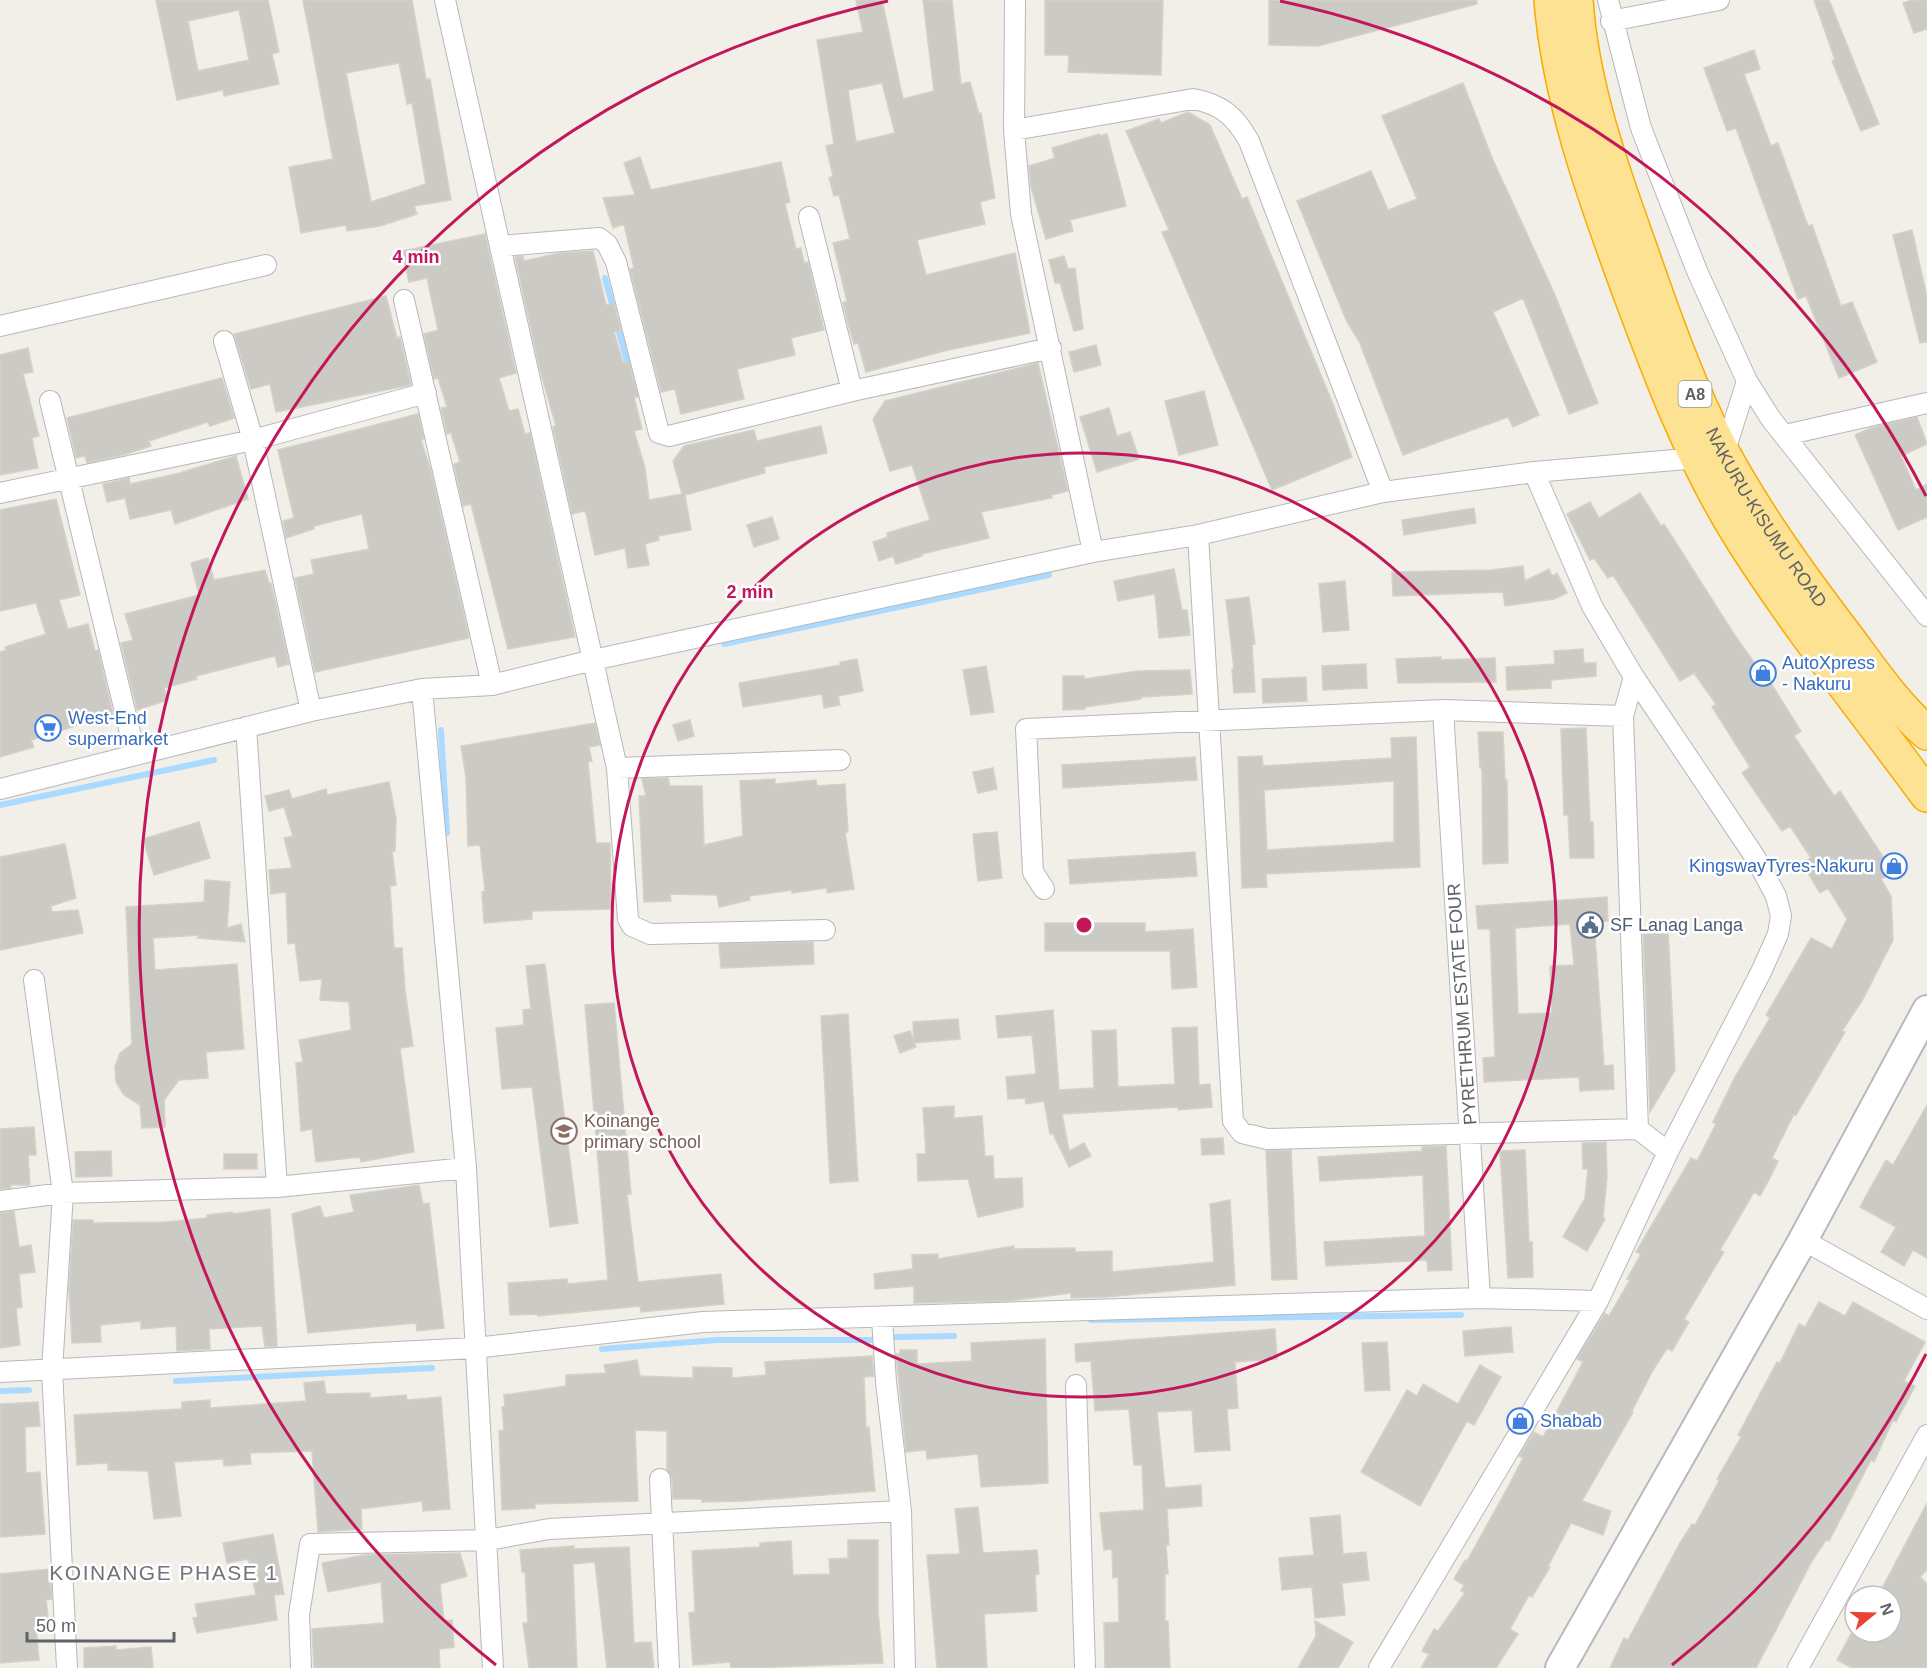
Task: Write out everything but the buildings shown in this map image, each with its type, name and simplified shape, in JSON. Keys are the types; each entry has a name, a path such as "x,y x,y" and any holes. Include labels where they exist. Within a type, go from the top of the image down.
{"highway":[{"name":"NAKURU-KISUMU ROAD","path":"1551,0 1563,79 1578,141 1598,206 1651,351 1711,456 1755,508 1793,565 1894,700 1927,733"},
{"name":"NAKURU-KISUMU ROAD","path":"1576,0 1595,109 1624,202 1742,540 1787,607 1927,795"}],"street":[{"path":"445,0 617,768 628,919 632,926 650,934 825,930"},
{"path":"1015,0 1014,130 1021,214 1093,552"},
{"path":"1608,0 1611,21 1641,128 1697,271 1747,381 1771,419 1927,616"},
{"path":"1611,21 1719,0"},
{"path":"1014,130 1193,99 1208,102 1227,111 1239,123 1249,141 1383,492"},
{"path":"809,217 852,391"},
{"path":"500,246 598,238 607,244 616,262 659,433 669,436 852,391 1051,348"},
{"path":"0,326 266,265"},
{"path":"404,300 492,685"},
{"path":"224,341 253,440 311,711"},
{"path":"0,789 135,753 311,711 422,688 492,685 593,660 1093,552 1198,535 1383,492 1534,472 1711,456 1747,381"},
{"path":"0,493 253,440 426,393"},
{"path":"50,401 135,753"},
{"path":"1785,435 1927,403"},
{"path":"1379,1668 1598,1301 1668,1152 1761,972 1778,934 1781,916 1776,896 1755,857 1634,677 1592,606 1534,472"},
{"path":"1198,535 1233,1121 1242,1133 1267,1139 1638,1129 1668,1152"},
{"path":"1634,677 1623,716 1638,1129"},
{"path":"422,688 466,1168 474,1348 488,1540 493,1668"},
{"path":"1044,889 1033,872 1026,729 1443,710 1623,716"},
{"name":"PYRETHRUM ESTATE FOUR","path":"1443,710 1480,1298"},
{"path":"246,727 277,1187"},
{"path":"617,768 840,760"},
{"path":"34,980 63,1192 52,1370 68,1668"},
{"path":"1560,1668 1803,1240 1925,1017"},
{"path":"0,1201 63,1192 277,1187 466,1168"},
{"path":"1803,1240 1927,1309"},
{"path":"0,1372 474,1348 703,1322 1480,1298 1598,1301"},
{"path":"882,1318 900,1511 905,1668"},
{"path":"1076,1385 1085,1668"},
{"path":"1798,1668 1927,1435"},
{"path":"660,1479 669,1668"},
{"path":"301,1668 298,1615 310,1544 488,1540 549,1529 900,1511"}],"waterway":[{"path":"605,278 614,311"},
{"path":"617,324 629,369"},
{"path":"724,644 1049,575"},
{"path":"441,730 447,833"},
{"path":"0,805 214,760"},
{"path":"1091,1320 1461,1315"},
{"path":"896,1337 954,1336"},
{"path":"602,1349 717,1340 873,1340"},
{"path":"176,1381 432,1368"},
{"path":"0,1391 29,1390"}],"place":[{"name":"AutoXpress - Nakuru","path":"1763,673"},
{"name":"West-End supermarket","path":"48,728"},
{"name":"KingswayTyres-Nakuru","path":"1894,866"},
{"name":"SF Lanag Langa","path":"1590,925"},
{"name":"Koinange primary school","path":"564,1131"},
{"name":"Shabab","path":"1520,1421"}],"district":[{"name":"KOINANGE PHASE 1","path":"164,1572"}]}
